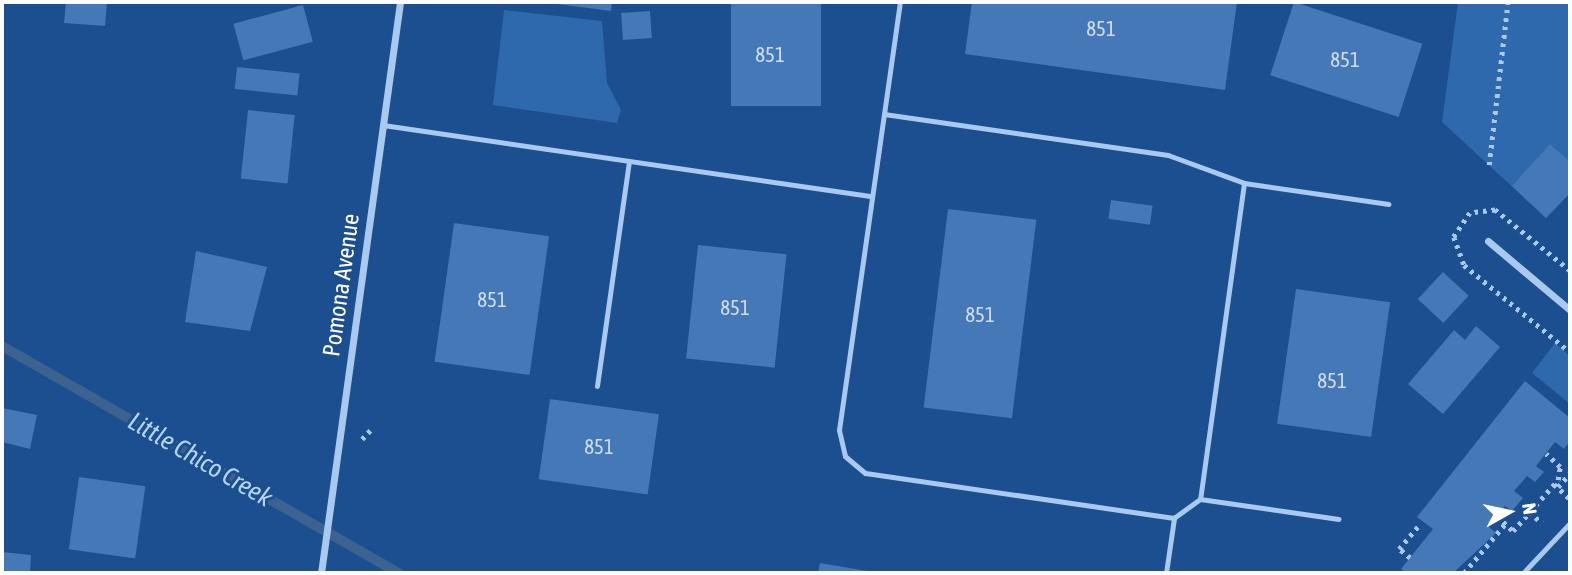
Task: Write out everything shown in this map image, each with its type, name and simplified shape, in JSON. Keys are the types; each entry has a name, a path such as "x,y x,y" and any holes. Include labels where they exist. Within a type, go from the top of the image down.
{"street":[{"name":"Pomona Avenue","path":"321,573 400,2"},
{"path":"1488,241 1570,310"}],"lane":[{"path":"900,2 839,430 853,465 865,473 1174,518 1200,499 1339,519"},
{"path":"884,114 1168,155 1244,183 1388,204"},
{"path":"383,125 872,196"},
{"path":"597,386 629,161"},
{"path":"1200,499 1244,183"},
{"path":"1166,573 1174,518"},
{"path":"1523,573 1570,523"}],"path":[{"path":"1489,165 1508,2"},
{"path":"1511,217 1570,271"},
{"path":"1454,247 1464,265 1570,352"},
{"path":"1546,454 1560,467 1556,485"},
{"path":"1497,516 1513,531 1570,473"},
{"path":"1556,485 1570,499"},
{"path":"1529,512 1540,522"},
{"path":"1410,558 1399,548 1420,524"},
{"path":"1464,573 1505,524"}],"shaded area":[{"path":"1458,2 1570,2 1570,193 1546,218 1442,122"},
{"path":"504,10 602,21 607,83 621,110 617,123 493,105"},
{"path":"1555,343 1570,356 1570,404 1532,373"}],"building":[{"path":"66,2 107,2 105,26 64,23"},
{"path":"542,2 612,2 611,11"},
{"path":"731,2 821,2 821,106 731,106"},
{"path":"972,2 1237,2 1225,90 965,54"},
{"path":"1294,2 1422,44 1399,117 1270,75"},
{"path":"303,5 313,42 243,60 233,24"},
{"path":"650,11 652,38 623,40 621,13"},
{"path":"237,67 300,74 297,95 235,89"},
{"path":"248,110 295,115 288,184 241,179"},
{"path":"1550,144 1570,162 1570,193 1546,218 1512,186"},
{"path":"1111,200 1153,206 1150,225 1108,219"},
{"path":"948,209 1036,220 1012,418 924,408"},
{"path":"454,223 549,236 530,375 435,362"},
{"path":"698,245 787,254 775,368 686,358"},
{"path":"196,251 267,267 250,331 185,322"},
{"path":"1443,272 1469,296 1443,323 1418,299"},
{"path":"1296,289 1390,302 1371,437 1277,424"},
{"path":"1476,326 1500,347 1443,414 1408,384 1454,330 1465,340"},
{"path":"1525,381 1570,418 1570,441 1564,449 1555,442 1536,466 1544,472 1535,482 1527,476 1514,491 1523,498 1512,511 1505,506 1489,527 1496,533 1453,573 1406,573 1401,569 1433,529 1417,517"},
{"path":"550,399 659,414 648,495 539,479"},
{"path":"2,408 37,415 30,449 2,442"},
{"path":"79,477 145,486 135,559 69,549"},
{"path":"2,552 31,555 30,573 2,573"},
{"path":"820,563 873,572 873,573 818,573"}],"waterway":[{"name":"Little Chico Creek","path":"2,346 399,573"}]}
